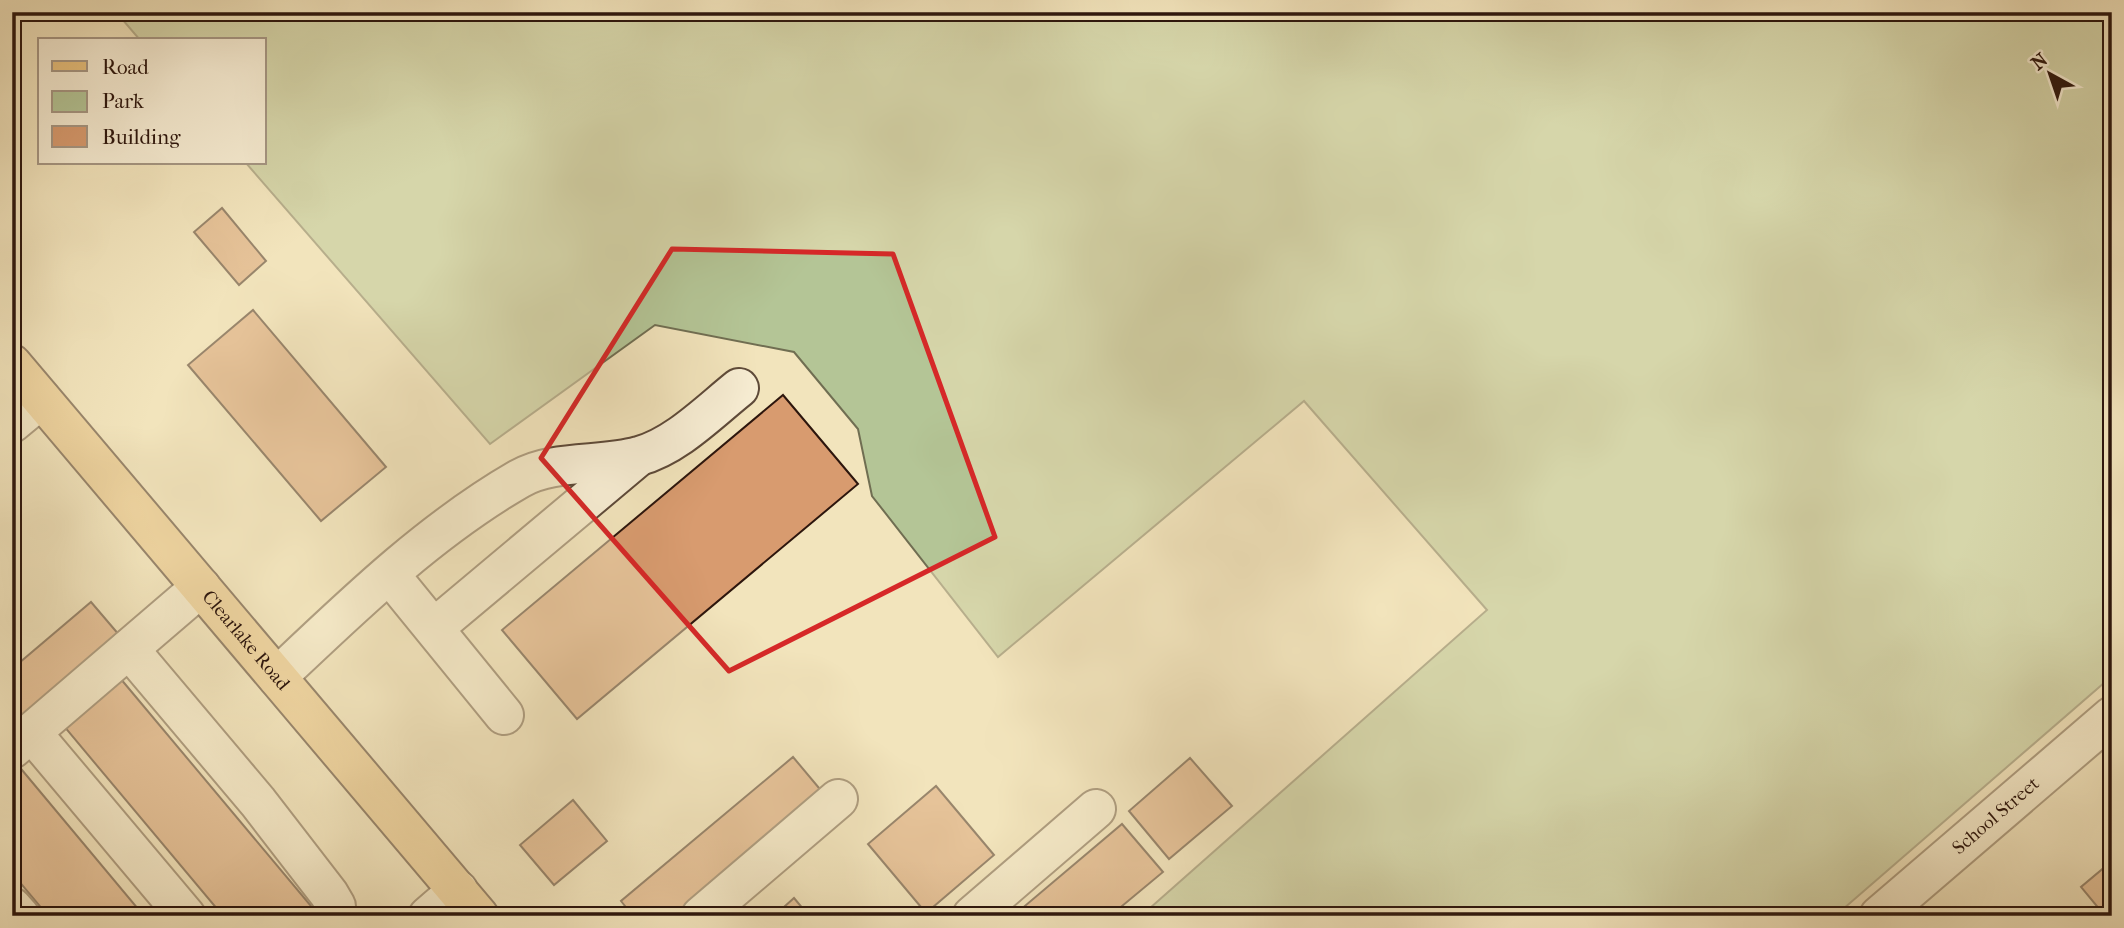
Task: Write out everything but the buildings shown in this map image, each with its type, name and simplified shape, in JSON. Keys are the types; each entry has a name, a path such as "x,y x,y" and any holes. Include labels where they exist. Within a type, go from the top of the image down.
{"main road":[{"name":"Clearlake Road","path":"12,364 468,903"}],"street":[{"path":"434,628 638,457 667,444 739,388"},
{"path":"12,424 41,399"},
{"path":"277,677 446,528 522,477 583,462 638,457"},
{"path":"390,575 504,715"},
{"path":"186,916 22,741 201,587"},
{"path":"130,649 313,873 336,906 336,916"},
{"name":"School Street","path":"1879,916 2112,716"},
{"path":"701,916 838,799"},
{"path":"972,916 1096,809"},
{"path":"428,916 468,903"},
{"path":"12,907 20,916"}],"highlighted area":[{"path":"672,249 893,254 995,537 729,671 541,458"}],"green space":[{"path":"116,12 2112,12 2112,676 1835,916 1141,916 1487,610 1304,401 998,657 872,496 858,429 794,352 655,325 490,444 247,164 266,164 266,38 138,38"}]}
